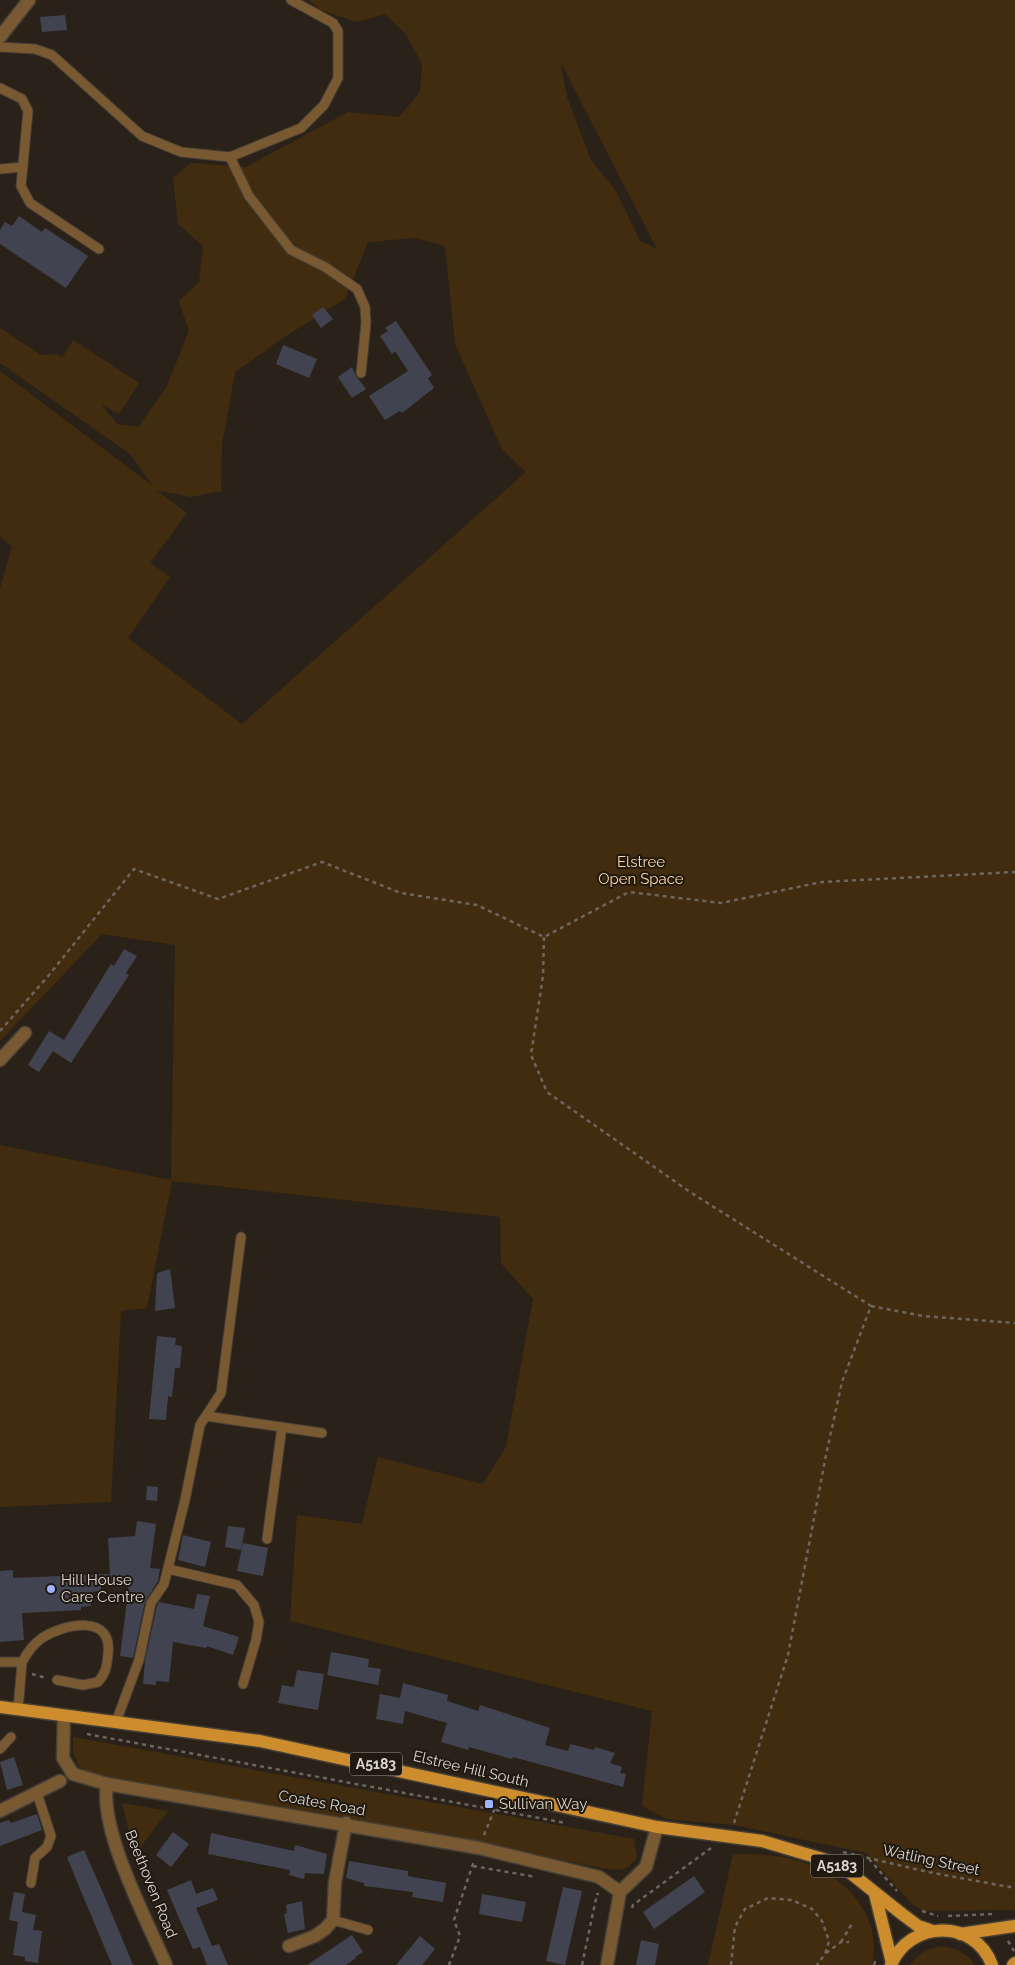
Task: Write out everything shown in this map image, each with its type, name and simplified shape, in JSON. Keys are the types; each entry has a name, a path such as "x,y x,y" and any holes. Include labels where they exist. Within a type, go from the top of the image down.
{"main road":[{"name":"A5183","path":"0,1707 18,1710"},
{"name":"Elstree Hill South","path":"18,1710 260,1741 499,1792 570,1810 657,1827 762,1841 826,1860 864,1882 875,1894 918,1926 930,1930 960,1934"},
{"name":"A5183","path":"875,1894 891,1964"},
{"path":"960,1934 1015,1926"},
{"path":"891,1964 896,1953 910,1940 930,1930"},
{"path":"960,1934 977,1943 985,1952 992,1965"}],"street":[{"path":"0,37 29,0"},
{"path":"0,1060 25,1033"},
{"name":"Coates Road","path":"64,1716 63,1758 74,1774 107,1784 346,1823 479,1848 599,1877 620,1892"},
{"path":"0,1811 60,1781"},
{"name":"Beethoven Road","path":"107,1784 108,1816 113,1840 166,1965"},
{"path":"289,1946 315,1936 333,1920 335,1882 346,1823"},
{"path":"606,1965 620,1892 646,1866 657,1827"}],"lane":[{"path":"0,47 35,49 52,55 142,136 181,152 230,158 301,128 324,105 338,78 338,32 333,23 291,0"},
{"path":"0,88 22,98 28,112 21,186 30,203 99,249"},
{"path":"230,158 249,196 291,250 325,267 357,289 365,307 366,323 361,373"},
{"path":"0,169 23,167"},
{"path":"116,1722 138,1660 151,1603 164,1584 185,1500 200,1425 221,1393 241,1236"},
{"path":"206,1416 322,1432"},
{"path":"267,1539 282,1427"},
{"path":"168,1569 237,1585 254,1605 259,1622 256,1640 243,1684"},
{"path":"18,1710 22,1662 36,1644 56,1632 84,1626 103,1630 108,1637 109,1647 106,1672 98,1682 83,1685 57,1680"},
{"path":"0,1662 22,1662"},
{"path":"0,1749 11,1737"},
{"path":"31,1883 35,1858 47,1847 51,1836 37,1793"},
{"path":"333,1920 368,1930"}],"path":[{"path":"0,1031 49,975 134,869 218,899 322,862 401,893 477,905 544,937"},
{"path":"544,937 629,892 722,903 822,882 1015,872"},
{"path":"544,937 543,976 531,1055 547,1092 690,1192 871,1306 923,1316 1015,1323"},
{"path":"731,1837 788,1655 826,1455 842,1382 871,1306"},
{"path":"21,1672 57,1680"},
{"path":"63,1729 569,1824"},
{"path":"449,1965 460,1936 454,1920 499,1792"},
{"path":"631,1914 633,1905 710,1848 712,1844"},
{"name":"Watling Street","path":"840,1851 928,1872 1015,1888"},
{"path":"868,1858 903,1898"},
{"path":"473,1866 538,1878"},
{"path":"591,1890 597,1894 620,1892"},
{"path":"582,1965 597,1894"},
{"path":"731,1965 736,1927 745,1909 768,1898 792,1900 812,1909 822,1921 829,1941 825,1954"},
{"path":"916,1909 939,1917 995,1914"},
{"path":"817,1965 825,1954 842,1942 853,1922"},
{"path":"842,1942 849,1942"}],"green space":[{"name":"Elstree Open Space","path":"309,0 1015,0 1015,1910 925,1911 913,1905 866,1853 734,1825 666,1819 642,1806 652,1711 290,1621 297,1515 362,1524 378,1457 483,1484 506,1447 533,1299 501,1263 500,1217 172,1181 147,1308 121,1311 111,1502 0,1507 0,1145 171,1180 175,945 102,934 0,1041 0,588 12,547 0,536 0,371 154,487 130,454 0,363 0,328 41,355 58,354 62,358 73,340 139,383 119,414 101,404 117,424 138,427 166,388 189,331 179,301 199,282 203,246 178,224 173,178 191,163 246,167 348,112 399,117 420,92 422,64 405,33 385,14 357,22 320,10","holes":["562,65 657,249 640,241 616,191 591,160 567,97","415,238 445,246 455,344 502,449 526,472 242,724 128,638 170,577 150,563 187,513 156,490 191,497 221,491 222,445 235,372 286,336 345,299 368,242"]},
{"path":"73,1737 634,1839 637,1857 628,1867 614,1870 96,1775 79,1767 73,1752"},
{"path":"122,1803 168,1811 135,1854"},
{"path":"733,1854 770,1855 795,1860 815,1867 833,1877 849,1890 861,1906 870,1924 874,1943 872,1965 708,1965"},
{"path":"942,1946 961,1952 969,1957 975,1965 910,1965 924,1952"}],"building":[{"path":"65,15 67,30 42,32 40,17"},
{"path":"19,216 42,232 45,228 88,256 66,288 0,244 0,230 5,222 12,226"},
{"path":"323,307 333,319 321,328 312,315"},
{"path":"396,321 432,375 428,378 434,388 402,413 400,411 385,420 369,396 408,371 395,351 392,354 380,336 388,331 385,328"},
{"path":"283,345 317,359 309,378 276,364"},
{"path":"352,367 366,389 352,398 338,377"},
{"path":"124,949 137,956 126,973 129,975 71,1063 53,1051 39,1072 28,1065 49,1031 64,1040 111,964 114,966"},
{"path":"170,1269 175,1308 155,1311 157,1273"},
{"path":"157,1336 176,1338 175,1345 182,1346 180,1368 175,1368 172,1397 168,1396 166,1420 149,1419"},
{"path":"147,1486 158,1487 157,1501 146,1500"},
{"path":"137,1521 156,1524 150,1568 160,1569 158,1581 145,1602 133,1658 120,1656 129,1585 101,1586 101,1591 90,1592 91,1606 81,1607 81,1610 22,1613 24,1640 0,1642 0,1571 13,1570 13,1578 110,1574 108,1538 135,1536"},
{"path":"228,1526 245,1528 241,1550 225,1547"},
{"path":"183,1535 211,1542 205,1567 178,1560"},
{"path":"243,1543 268,1548 263,1576 237,1571"},
{"path":"197,1594 210,1596 203,1626 239,1637 233,1655 207,1646 206,1648 173,1642 169,1682 156,1681 156,1685 143,1684 145,1660 159,1602 194,1609"},
{"path":"331,1652 369,1659 368,1667 381,1669 378,1685 327,1675"},
{"path":"297,1670 324,1674 318,1710 278,1703 282,1685 294,1687"},
{"path":"403,1683 448,1695 447,1701 478,1711 480,1705 550,1728 545,1745 568,1751 570,1744 594,1750 595,1747 615,1753 610,1763 622,1767 620,1773 626,1774 623,1787 513,1757 512,1759 469,1747 468,1750 441,1742 447,1723 405,1711 403,1724 376,1719 380,1694 400,1698"},
{"path":"14,1757 23,1785 7,1790 0,1762"},
{"path":"37,1814 42,1830 0,1846 0,1823 9,1820 11,1823"},
{"path":"173,1832 189,1844 171,1867 156,1855"},
{"path":"211,1833 294,1851 295,1845 327,1854 324,1874 305,1873 304,1879 289,1875 290,1870 208,1854"},
{"path":"84,1850 133,1965 112,1965 67,1857"},
{"path":"349,1861 408,1871 408,1876 446,1883 443,1902 412,1897 413,1892 364,1886 364,1883 346,1878"},
{"path":"694,1876 705,1892 654,1929 643,1912"},
{"path":"191,1880 196,1894 213,1888 218,1900 196,1908 212,1946 219,1944 228,1965 207,1965 200,1947 193,1949 179,1918 167,1890"},
{"path":"563,1887 582,1891 565,1965 546,1961"},
{"path":"14,1892 25,1894 22,1912 36,1915 33,1930 42,1931 38,1963 25,1961 25,1957 13,1955 18,1922 9,1920"},
{"path":"482,1894 526,1902 522,1922 479,1914"},
{"path":"302,1901 305,1929 288,1933 284,1914 287,1913 286,1905"},
{"path":"352,1935 363,1952 346,1965 307,1965"},
{"path":"420,1936 435,1949 422,1965 396,1965"},
{"path":"641,1940 659,1944 655,1965 636,1965"}],"place":[{"name":"Hill House Care Centre","path":"51,1589"},
{"name":"Sullivan Way","path":"489,1804"}]}
